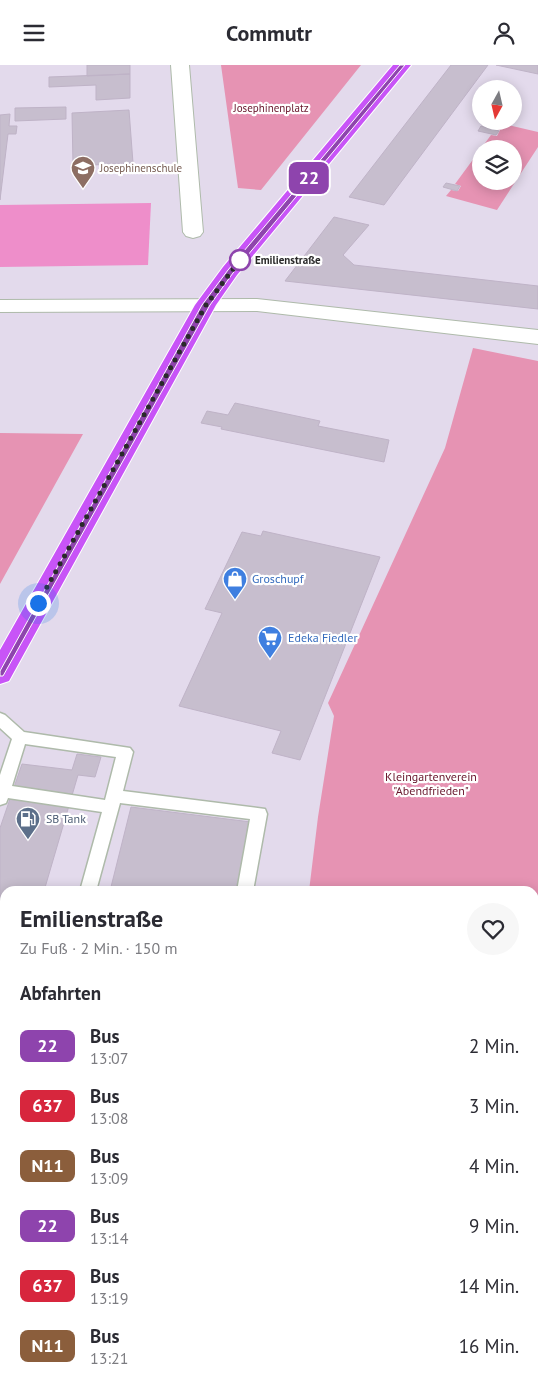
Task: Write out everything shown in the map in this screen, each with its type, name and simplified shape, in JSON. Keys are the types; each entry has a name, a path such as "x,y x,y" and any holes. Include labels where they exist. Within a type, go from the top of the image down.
{"main road":[{"path":"0,674 206,305 236,265 402,65"}],"street":[{"path":"180,65 193,232"},
{"path":"0,305 257,305 538,337"}],"lane":[{"path":"0,719 20,737 125,751 89,886"},
{"path":"20,737 1,795 112,801 259,814 245,886"}],"green space":[{"name":"Josephinenplatz","path":"221,65 361,65 261,190 238,188"},
{"path":"522,128 538,132 538,147 522,172 522,140 487,140 491,135 497,136 500,130 522,130"},
{"path":"472,161 472,190 510,190 497,210 446,196 451,190 458,191 461,186 455,184"},
{"name":"Kleingartenverein \"Abendfrieden\"","path":"473,348 538,361 538,886 310,886 334,716 328,703 445,448"},
{"path":"0,433 83,434 0,584"}],"shaded area":[{"path":"151,203 148,265 0,267 0,205"}],"building":[{"path":"87,65 130,65 130,74 87,76"},
{"path":"451,65 488,65 477,80 472,80 472,87 384,205 349,197"},
{"path":"496,65 538,65 538,74"},
{"path":"130,74 130,98 96,100 96,85 49,87 49,77"},
{"path":"66,107 66,119 15,121 15,108"},
{"path":"129,110 133,163 73,166 72,113"},
{"path":"10,114 9,126 17,126 16,134 8,134 0,200 0,115"},
{"path":"495,130 499,131 496,135 478,131"},
{"path":"446,183 460,186 457,191 443,187"},
{"path":"334,217 369,225 343,255 354,265 538,286 538,309 285,281"},
{"path":"235,403 320,421 318,426 389,440 384,462 221,429 222,427 201,423 207,411 228,415"},
{"name":"Edeka Fiedler","path":"263,531 380,557 300,760 272,753 281,731 179,706 222,613 205,609 242,532 261,536"},
{"path":"77,754 101,757 95,777 78,775 45,886 0,886 0,828 22,764 72,770"},
{"path":"131,807 251,822 239,886 111,886"}],"bus line":[{"name":"22","path":"0,674 206,305 230,271 402,65"}],"place":[{"name":"Josephinenschule","path":"83,189"},
{"name":"Emilienstraße","path":"240,260"},
{"name":"Groschupf","path":"235,600"},
{"name":"Edeka Fiedler","path":"270,659"},
{"name":"SB Tank","path":"28,840"}],"route":[{"path":"38,603 206,305 240,260"}]}
